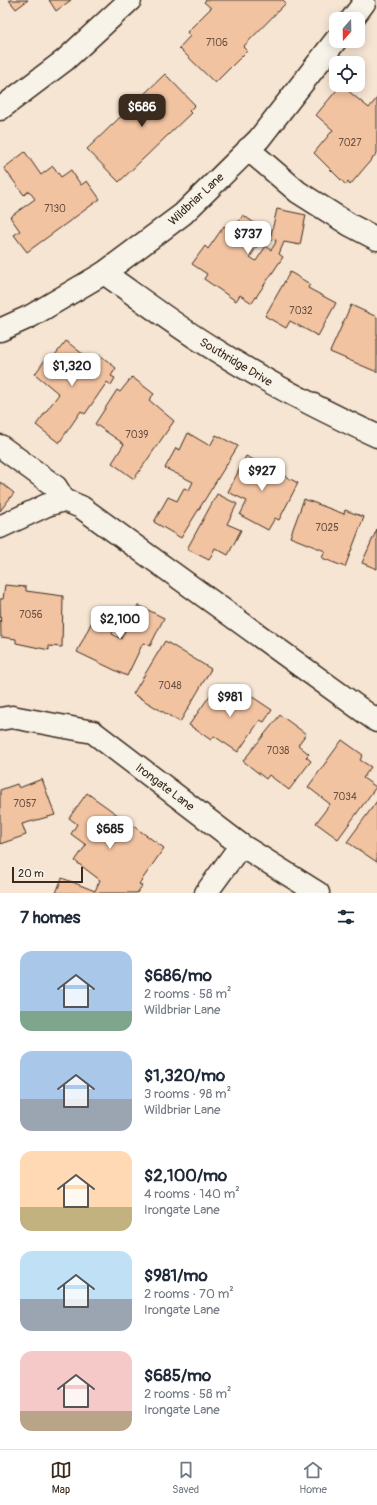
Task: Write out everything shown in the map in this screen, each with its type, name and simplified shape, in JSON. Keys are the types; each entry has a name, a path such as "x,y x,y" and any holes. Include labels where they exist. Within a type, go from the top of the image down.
{"street":[{"path":"0,109 65,60 130,0"},
{"name":"Wildbriar Lane","path":"0,330 31,316 104,273 183,214 259,139 330,48"},
{"path":"248,149 298,192 350,225 377,239"},
{"name":"Southridge Drive","path":"104,273 170,320 220,353 277,387 377,436"},
{"path":"0,446 56,487 64,500 81,507 377,721"},
{"path":"0,527 47,505 64,500"},
{"name":"Irongate Lane","path":"0,719 12,717 93,732 241,845 318,893"},
{"path":"206,893 241,845"}],"building":[{"path":"9,0 28,0 16,9"},
{"path":"49,0 71,0 56,11"},
{"path":"206,0 283,0 286,3 243,47 247,51 215,83 179,48 190,36 187,32 211,8 204,2"},
{"path":"165,74 195,105 189,111 191,113 119,182 87,149"},
{"path":"335,92 350,92 369,108 377,98 377,153 350,185 348,182 346,185 314,153 333,130 316,115"},
{"path":"25,152 41,175 53,166 61,177 71,170 81,185 87,181 100,199 27,252 14,235 20,231 10,217 35,199 29,191 24,195 4,168"},
{"path":"277,209 306,215 300,245 284,242 279,254 283,257 252,303 240,295 236,301 204,279 207,274 192,264 205,246 208,249 224,226 233,231 243,215 264,230 254,245 257,246 250,257 256,261 266,246 271,250 275,244 276,240 270,239"},
{"path":"290,272 310,284 308,288 336,303 318,336 290,321 286,328 265,316"},
{"path":"351,305 377,317 377,372 330,352"},
{"path":"66,341 93,362 100,355 116,368 111,376 115,378 111,385 107,382 85,414 81,411 59,443 36,425 59,394 35,374 47,357 51,360"},
{"path":"132,377 154,394 149,400 174,421 134,479 112,463 124,444 95,424 117,390 120,392"},
{"path":"188,433 210,446 216,435 238,446 181,538 154,522 168,497 177,501 184,488 189,490 193,482 165,468 176,448 180,450"},
{"path":"246,456 298,483 279,520 275,518 268,530 240,515 247,501 228,492"},
{"path":"0,482 14,493 0,511"},
{"path":"217,494 237,504 227,524 241,530 228,555 215,548 209,560 187,549"},
{"path":"304,499 344,514 345,510 364,517 345,567 322,558 325,551 290,537"},
{"path":"377,529 377,569 362,563"},
{"path":"5,585 26,587 26,591 63,596 62,647 49,646 49,650 16,643 16,639 1,637 0,599 3,599"},
{"path":"138,605 164,618 150,646 143,643 127,676 77,652 96,613 117,623 112,634 121,639"},
{"path":"165,641 211,669 180,722 133,694"},
{"path":"216,687 238,702 245,692 272,710 264,722 260,720 238,752 214,736 211,740 189,725"},
{"path":"280,715 306,734 298,745 309,754 306,757 311,761 289,790 269,775 266,779 243,761"},
{"path":"342,740 363,755 360,760 371,767 363,778 376,787 338,839 316,823 330,804 308,787"},
{"path":"42,779 55,815 22,824 26,835 0,844 0,790 17,784 19,788"},
{"path":"87,793 164,848 139,884 142,886 137,893 56,893 62,878 95,891 100,880 75,861 86,845 71,834 77,824 69,818"},
{"path":"377,801 377,862 347,842"}]}
